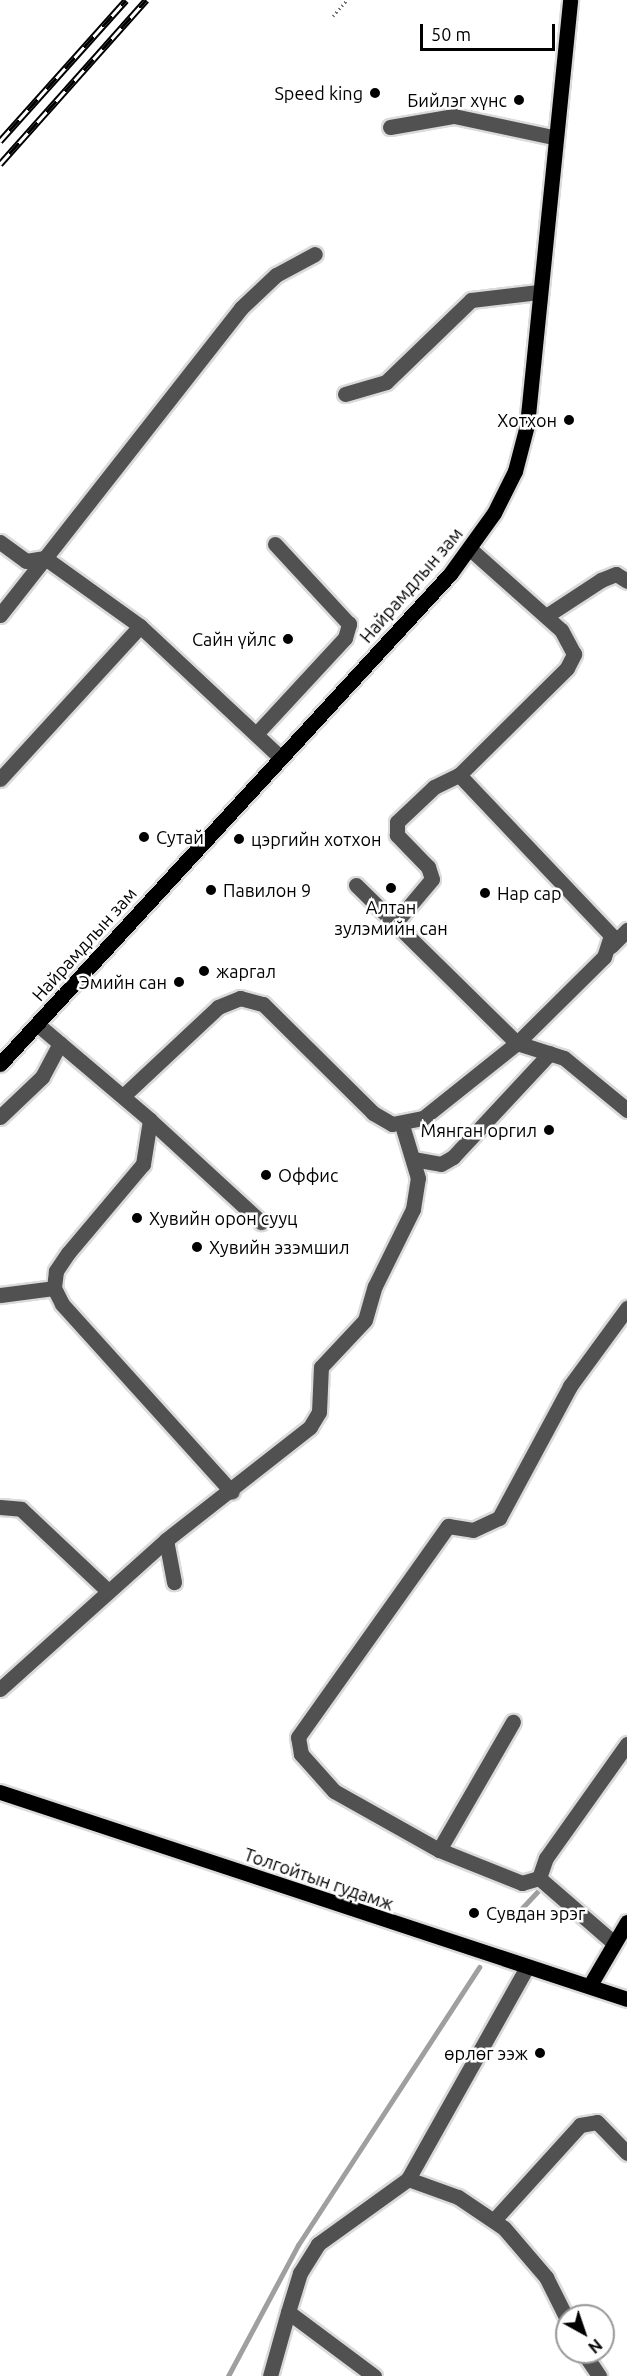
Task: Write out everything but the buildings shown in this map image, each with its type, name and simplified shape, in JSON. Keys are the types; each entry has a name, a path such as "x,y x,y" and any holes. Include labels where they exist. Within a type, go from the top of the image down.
{"main road":[{"name":"Найрамдлын зам","path":"0,1064 470,549 506,490 522,449 553,137 570,0"},
{"name":"Толгойтын гудамж","path":"0,1792 526,1969 590,1985 627,1999"},
{"path":"590,1985 627,1922"}],"street":[{"path":"390,128 454,116 553,137"},
{"path":"0,615 242,308 276,275 315,254"},
{"path":"345,394 386,382 471,300 539,292"},
{"path":"0,542 26,561 45,558 140,626 281,758"},
{"path":"256,734 345,638 349,624 275,544"},
{"path":"395,923 432,879 397,835 395,825 434,787 459,775 572,661 570,639 470,549"},
{"path":"546,616 601,580 616,574 627,581"},
{"path":"0,778 140,626"},
{"path":"459,775 605,925 611,946"},
{"path":"356,885 517,1043 564,1058 627,1110"},
{"path":"123,1096 218,1007 252,999 373,1113 402,1125 423,1118 517,1043 627,930"},
{"path":"37,1024 123,1096 261,1222"},
{"path":"0,1117 42,1077 60,1043"},
{"path":"413,1159 441,1164 453,1157 550,1053"},
{"path":"150,1120 143,1164 68,1253 56,1271 54,1288 63,1304 232,1492"},
{"path":"0,1689 166,1540 232,1492 310,1427 319,1412 321,1366 365,1320 375,1286 413,1209 418,1178 402,1125"},
{"path":"0,1295 54,1288"},
{"path":"539,1878 522,1883 439,1850 334,1791 301,1754 298,1737 448,1526 473,1530 498,1518 570,1386 627,1308"},
{"path":"0,1507 21,1509 108,1591"},
{"path":"166,1540 174,1582"},
{"path":"439,1850 513,1722"},
{"path":"539,1878 546,1858 627,1744"},
{"path":"539,1878 614,1943"},
{"path":"270,2376 300,2273 318,2244 408,2178 526,1969"},
{"path":"494,2220 580,2125 597,2122 627,2153"},
{"path":"408,2178 458,2197 494,2220 546,2277 560,2304"},
{"path":"288,2312 374,2376"}],"path":[{"path":"333,16 347,0"}],"waterway":[{"path":"522,1908 538,1891"},
{"path":"228,2376 298,2245 479,1967"}],"railway":[{"path":"0,141 126,0"},
{"path":"0,164 146,0"}],"place":[{"name":"Speed king","path":"375,93"},
{"name":"Бийлэг хүнс","path":"519,100"},
{"name":"Хотхон","path":"569,420"},
{"name":"Сайн үйлс","path":"288,639"},
{"name":"Сутай","path":"144,837"},
{"name":"цэргийн хотхон","path":"239,839"},
{"name":"Алтан зулэмийн сан","path":"391,888"},
{"name":"Павилон 9","path":"211,890"},
{"name":"Нар сар","path":"485,893"},
{"name":"жаргал","path":"204,971"},
{"name":"Эмийн сан","path":"179,982"},
{"name":"Мянган оргил","path":"549,1130"},
{"name":"Оффис","path":"266,1175"},
{"name":"Хувийн орон сууц","path":"137,1218"},
{"name":"Хувийн эзэмшил","path":"197,1247"},
{"name":"Сувдан эрэг","path":"474,1913"},
{"name":"өрлөг ээж","path":"540,2053"}]}
